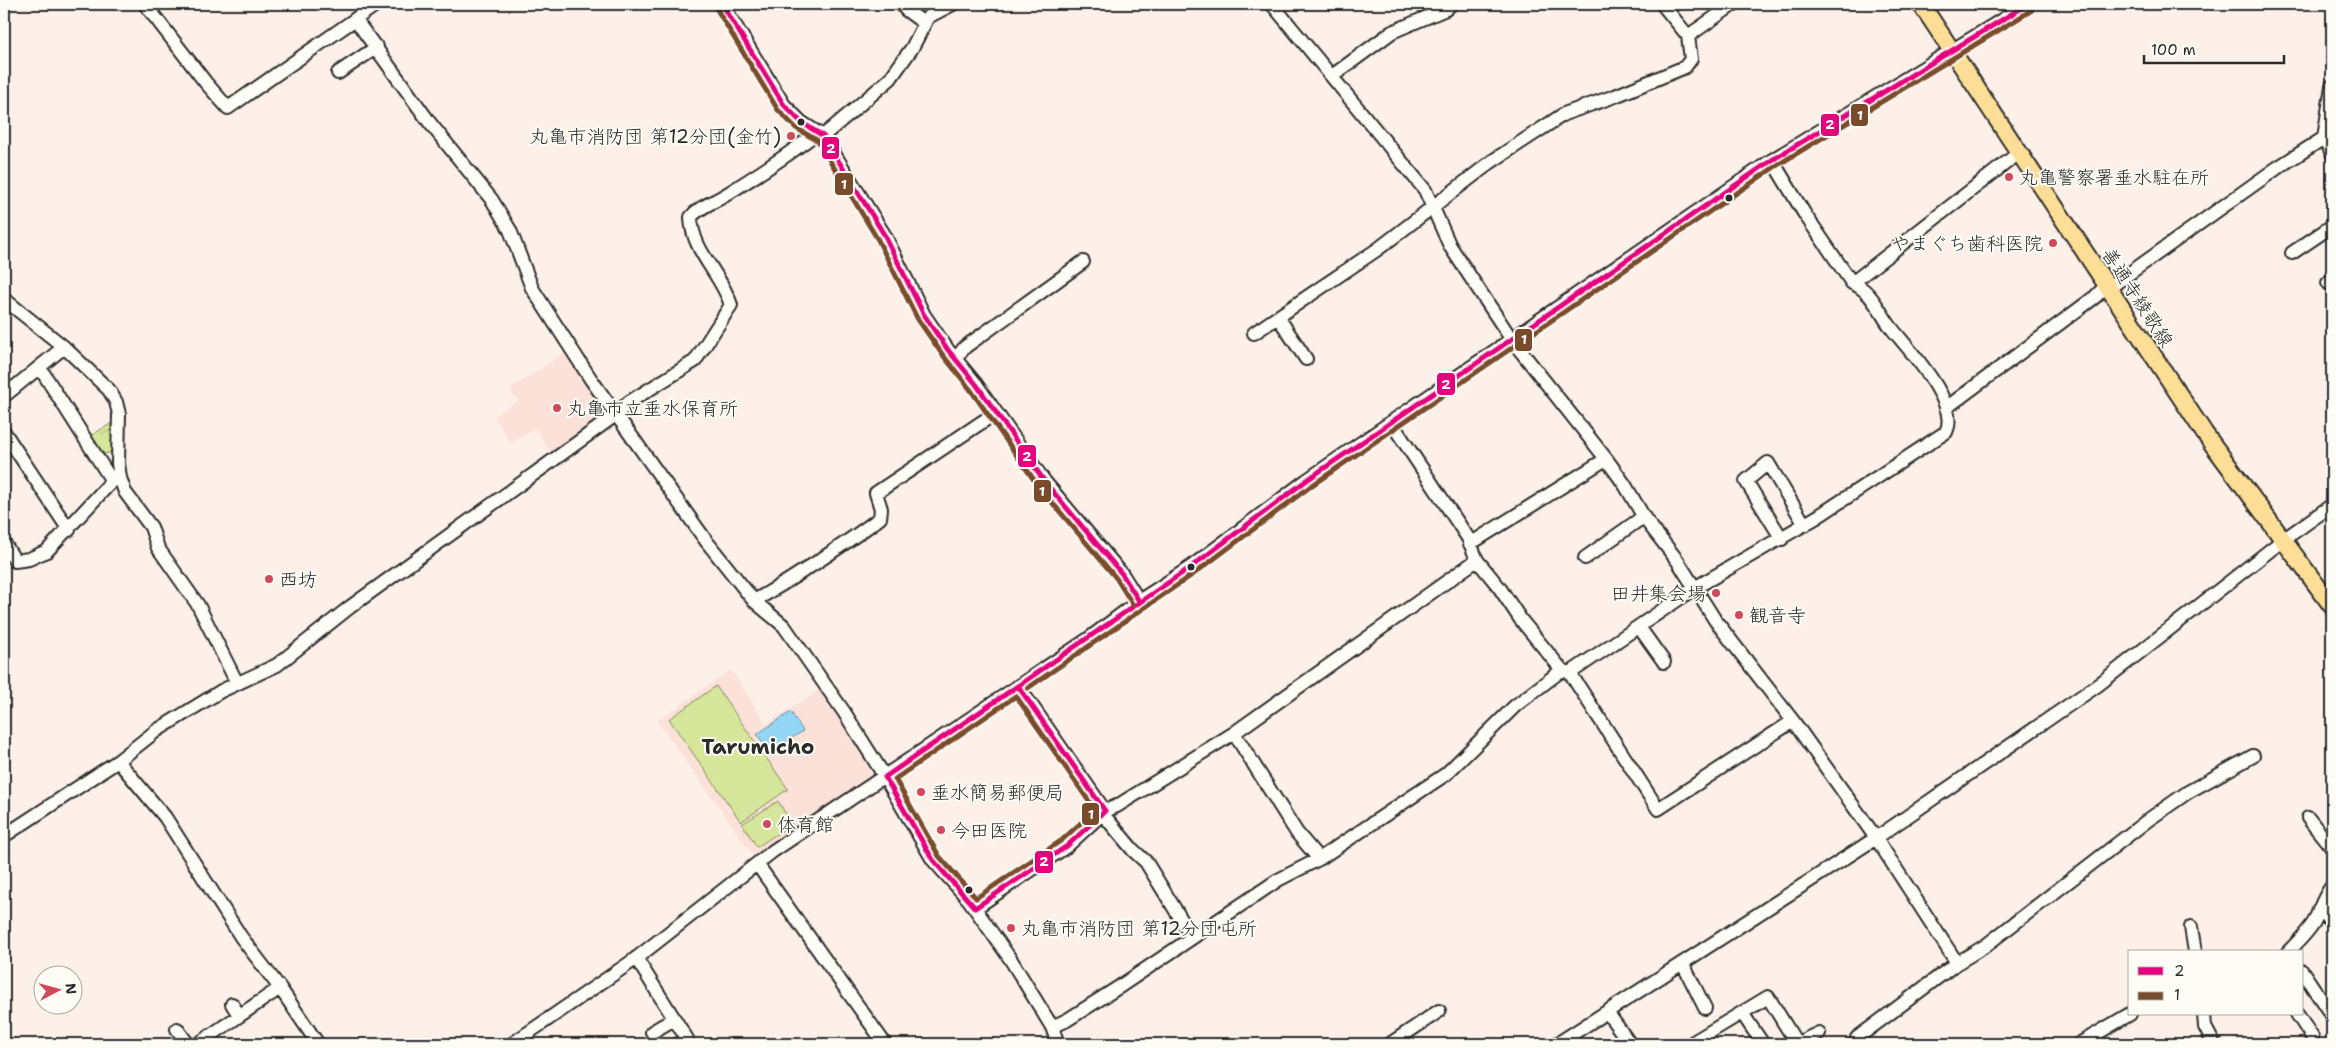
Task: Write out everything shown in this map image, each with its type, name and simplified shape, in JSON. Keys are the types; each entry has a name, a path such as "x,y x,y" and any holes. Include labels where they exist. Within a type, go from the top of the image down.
{"main road":[{"name":"善通寺綾歌線","path":"1921,4 2205,434 2332,606"}],"street":[{"path":"145,4 206,83 228,108 377,4"},
{"path":"722,4 784,105 801,122 820,135 885,236 924,315 994,408 1046,482 1122,574 1139,601"},
{"path":"902,4 906,10 924,23"},
{"path":"4,836 118,761 156,732 237,683 277,665 350,607 617,414 630,402 695,361 730,304 697,244 692,230 692,217 697,210 820,135 890,79 912,48 928,17 953,4"},
{"path":"1272,4 1425,190 1450,246 1512,340 1606,459 1625,485 1643,517 1676,560 1715,620 1793,720 1876,838 1957,963"},
{"path":"1332,76 1392,32 1446,9 1451,4"},
{"path":"1254,333 1378,249 1491,162 1564,114 1680,71 1689,64 1691,59 1688,36 1662,4"},
{"path":"1688,36 1734,4"},
{"path":"515,1043 636,958 757,864 1087,640 1139,601 1191,567 1284,496 1772,160 2028,4"},
{"path":"355,19 430,122 492,200 510,230 536,295 590,378 707,542 754,601 784,626 885,777 933,860 975,908 1011,960 1052,1027 1058,1044"},
{"path":"338,72 377,47"},
{"path":"2332,86 2324,138 2332,154"},
{"path":"1946,408 2095,297 2106,286 2113,286 2277,168 2324,138"},
{"path":"1852,283 2020,152"},
{"path":"1052,1027 1104,997 1278,880 1319,859 1446,774 1516,706 1566,671 1639,627 1695,589 1805,525 1946,432 1949,427 1946,408 1936,385 1925,368 1890,326 1871,298 1859,286 1852,283 1804,213 1772,160"},
{"path":"2292,253 2332,226"},
{"path":"956,358 965,347 1083,262"},
{"path":"4,299 64,347 109,390 116,402 119,414 116,479 47,552 29,559 15,561 4,543"},
{"path":"1278,317 1306,359"},
{"path":"4,396 64,347"},
{"path":"40,368 151,527 158,548 198,605 237,683"},
{"path":"754,601 797,577 862,533 880,518 881,509 876,493 991,416 994,408"},
{"path":"1391,422 1468,538 1477,560 1500,587 1521,620 1566,671 1658,809 1793,720"},
{"path":"4,432 69,530"},
{"path":"1470,544 1606,459"},
{"path":"1782,539 1746,481 1768,463 1805,525"},
{"path":"1557,1044 1876,838 2098,685 2283,540 2332,505"},
{"path":"1585,558 1643,517"},
{"path":"975,908 1067,846 1103,812 1117,806 1234,734 1477,560"},
{"path":"1639,627 1664,662"},
{"path":"1018,686 1103,812 1132,850 1146,862 1192,937"},
{"path":"1234,734 1297,833 1319,859"},
{"path":"1857,1038 1957,963 1985,946 2080,871 2188,792 2253,756"},
{"path":"118,761 166,817 241,937 280,988 318,1044"},
{"path":"2308,818 2325,833 2332,848"},
{"path":"757,864 885,1044"},
{"path":"2290,950 2314,922 2332,886"},
{"path":"2319,909 2332,921"},
{"path":"2191,927 2195,950"},
{"path":"636,958 687,1039 678,1044"},
{"path":"1682,964 1705,1008"},
{"path":"2304,974 2332,1016"},
{"path":"198,1044 235,1010 280,988"},
{"path":"1690,1044 1768,997 1797,1044 1819,1033"},
{"path":"1390,1044 1439,1011"},
{"path":"1607,1012 1630,1044"},
{"path":"1742,1013 1763,1044"},
{"path":"2079,1044 2128,1015"},
{"path":"2204,1016 2205,1028 2214,1044"},
{"path":"2298,1016 2312,1038"},
{"path":"652,1032 674,1019"},
{"path":"177,1029 188,1044"}],"shaded area":[{"name":"丸亀市立垂水保育所","path":"569,350 611,415 552,454 535,428 511,443 494,416 518,401 510,389"},
{"path":"731,670 766,724 821,689 880,779 757,860 657,721"}],"green space":[{"path":"112,423 111,452 102,455 90,436"},
{"path":"716,686 788,789 741,822 669,719"},
{"name":"体育館","path":"778,801 792,824 757,847 742,824"}],"water":[{"path":"791,712 803,731 769,753 757,734"}],"transit line":[{"name":"2","path":"722,4 784,105 801,122 823,136 885,236 924,315 948,350 976,384 1045,482 1122,574 1139,601"},
{"name":"2","path":"1018,686 1105,811 1067,846 975,908 933,860 885,777 1191,567 1307,480 1772,160 2028,4"},
{"name":"1","path":"716,8 778,110 796,128 818,141 878,240 917,318 942,354 970,389 1039,487 1116,578 1133,605"},
{"name":"1","path":"1028,688 1195,573 1311,486 1776,166 2032,10"},
{"name":"1","path":"1016,696 1095,810 1062,840 976,898 939,856 895,779 1016,696"}],"place":[{"name":"丸亀市消防団 第12分団(金竹)","path":"791,136"},
{"name":"丸亀警察署垂水駐在所","path":"2009,177"},
{"name":"やまぐち歯科医院","path":"2053,243"},
{"name":"丸亀市立垂水保育所","path":"557,408"},
{"name":"西坊","path":"269,579"},
{"name":"田井集会場","path":"1716,593"},
{"name":"観音寺","path":"1739,615"},
{"name":"垂水簡易郵便局","path":"921,792"},
{"name":"体育館","path":"767,824"},
{"name":"今田医院","path":"941,830"},
{"name":"丸亀市消防団 第12分団屯所","path":"1011,928"}],"district":[{"name":"Tarumicho","path":"758,747"}]}
